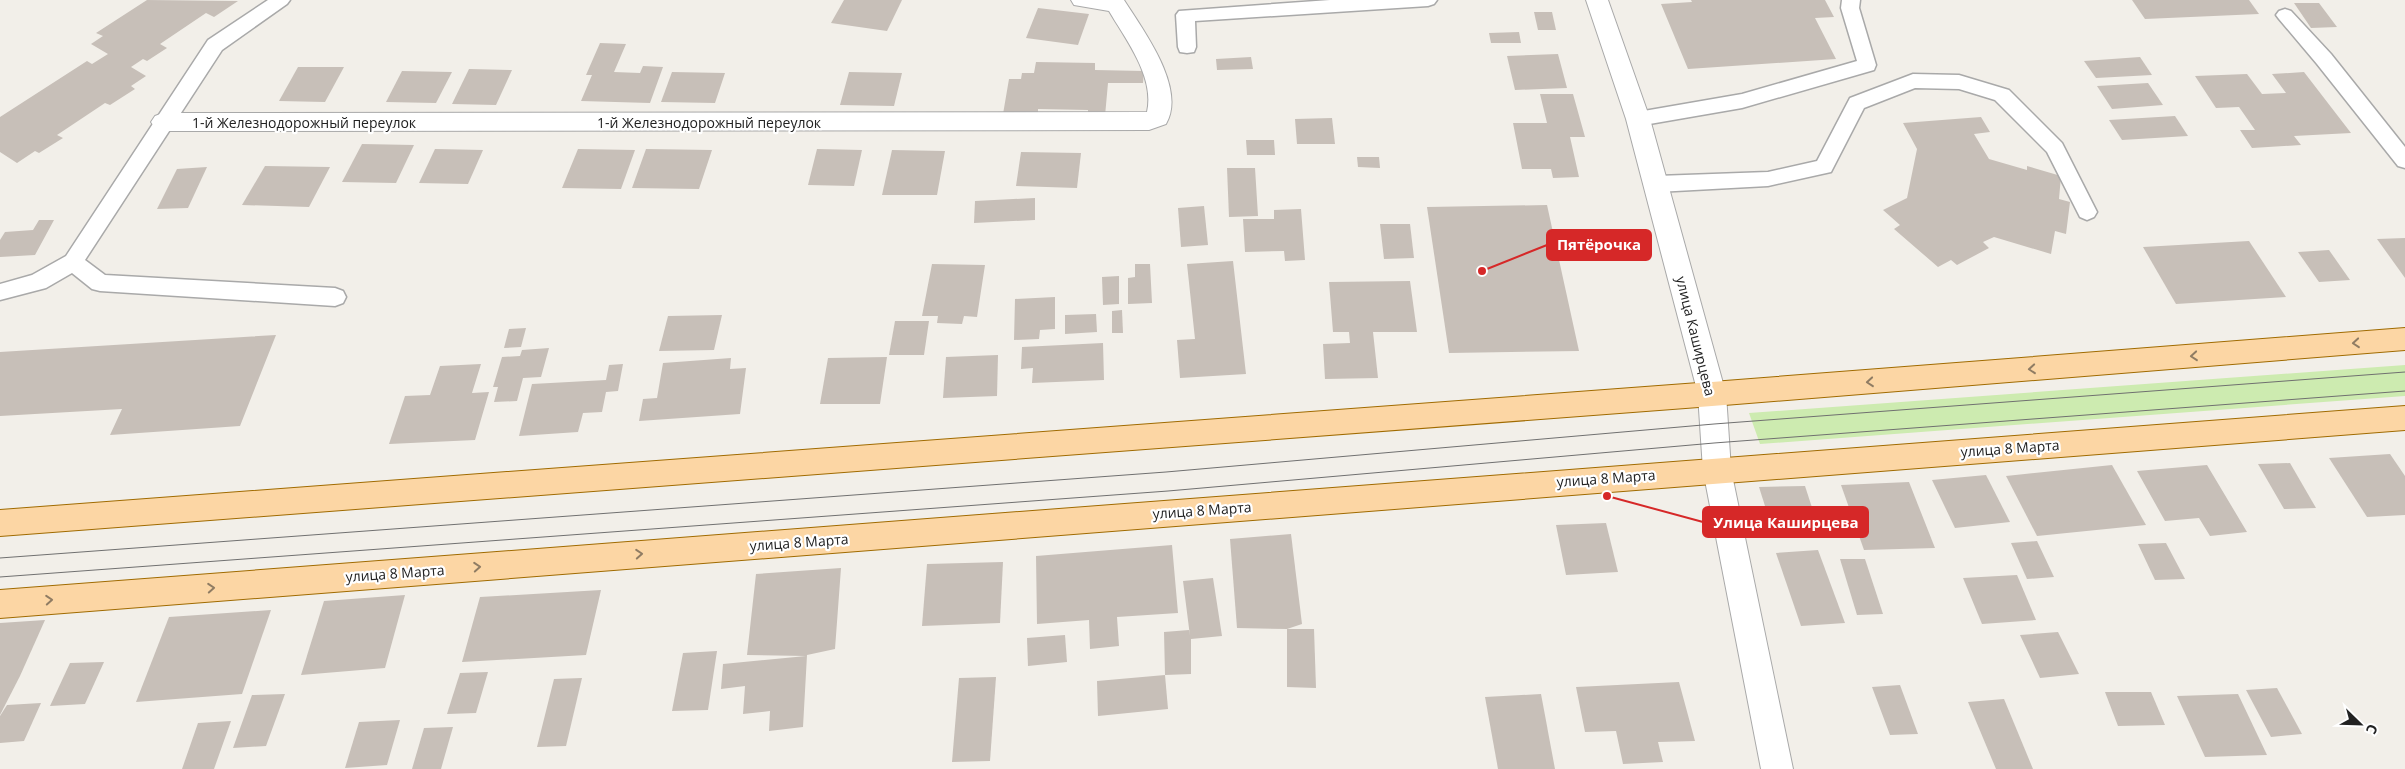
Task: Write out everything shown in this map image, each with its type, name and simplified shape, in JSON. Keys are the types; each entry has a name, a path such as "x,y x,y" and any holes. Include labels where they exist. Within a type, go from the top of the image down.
{"main road":[{"path":"0,523 1712,394 2405,339"},
{"name":"улица 8 Марта","path":"0,604 2405,418"}],"street":[{"path":"1082,0 1117,2"},
{"name":"улица Каширцева","path":"1597,0 1638,119 1657,184 1712,394 1717,470 1778,769"},
{"name":"1-й Железнодорожный переулок","path":"163,122 1149,122 1158,118 1162,108 1159,85 1117,2"}],"lane":[{"path":"0,292 38,282 73,262 215,45 281,0"},
{"path":"1187,47 1185,15 1428,0"},
{"path":"1638,119 1742,102 1866,65 1850,8 1851,0"},
{"path":"2285,14 2324,59 2405,161"},
{"path":"1657,184 1768,179 1824,167 1857,102 1913,82 1959,82 2002,95 2055,148 2087,212"},
{"path":"73,262 100,283 335,297"}],"green space":[{"path":"2405,365 2405,396 1760,444 1749,413"}],"building":[{"path":"147,0 238,1 214,17 206,13 160,44 167,48 147,61 143,59 131,67 146,76 131,86 135,89 110,105 105,103 57,135 63,138 39,153 35,151 17,163 0,152 0,117 87,61 92,64 108,54 91,44 103,36 96,33"},
{"path":"844,0 902,0 887,31 831,23"},
{"path":"1691,0 1825,0 1834,17 1815,18 1836,59 1688,69 1661,4 1692,2"},
{"path":"2132,0 2249,0 2259,14 2145,19"},
{"path":"2294,3 2319,3 2337,27 2311,28"},
{"path":"1038,8 1089,14 1078,45 1026,38"},
{"path":"1534,12 1552,12 1556,30 1538,30"},
{"path":"1519,32 1521,43 1491,43 1489,33"},
{"path":"600,43 626,44 614,72 640,73 643,66 663,67 650,103 581,101 592,75 586,75"},
{"path":"1558,54 1567,88 1515,90 1507,56"},
{"path":"1251,57 1253,69 1217,70 1216,59"},
{"path":"2140,57 2152,75 2096,78 2084,61"},
{"path":"1036,62 1095,63 1095,70 1144,71 1143,83 1108,83 1105,116 1088,116 1088,110 1038,109 1038,115 1003,114 1009,79 1021,79 1022,73 1034,73"},
{"path":"298,67 344,67 325,102 279,101"},
{"path":"469,69 512,70 496,105 452,104"},
{"path":"402,71 452,72 436,103 386,102"},
{"path":"672,72 725,73 715,103 661,102"},
{"path":"849,72 902,73 894,106 840,105"},
{"path":"2304,72 2351,133 2294,136 2301,145 2252,148 2240,130 2255,130 2239,107 2216,108 2195,76 2247,74 2262,94 2286,93 2272,74"},
{"path":"2148,83 2163,105 2112,109 2097,86"},
{"path":"1540,94 1573,94 1585,137 1570,137 1579,177 1553,178 1551,169 1522,169 1513,123 1547,123"},
{"path":"2175,116 2188,136 2122,140 2109,120"},
{"path":"1981,117 1990,132 1974,134 1989,159 2027,170 2027,166 2061,176 2059,199 2070,202 2066,234 2055,231 2051,254 1994,237 1983,242 1989,248 1957,265 1951,260 1938,267 1894,229 1900,225 1883,210 1907,198 1917,149 1903,123"},
{"path":"1332,118 1335,144 1297,144 1295,119"},
{"path":"1246,140 1274,140 1275,155 1247,155"},
{"path":"362,144 414,145 396,183 342,182"},
{"path":"435,149 483,150 468,184 419,183"},
{"path":"578,149 635,150 621,189 562,188"},
{"path":"646,149 712,150 699,189 632,188"},
{"path":"817,149 862,150 854,186 808,185"},
{"path":"892,150 945,151 937,195 882,195"},
{"path":"1021,152 1081,153 1077,188 1016,186"},
{"path":"1357,157 1379,157 1380,168 1358,167"},
{"path":"265,166 330,167 309,207 242,205"},
{"path":"207,167 188,208 157,209 177,169"},
{"path":"1227,168 1255,168 1258,216 1229,217"},
{"path":"1035,198 1035,220 974,223 975,201"},
{"path":"1547,205 1579,351 1449,353 1427,207"},
{"path":"1204,206 1208,245 1181,247 1178,208"},
{"path":"1301,209 1305,260 1285,261 1284,251 1245,252 1243,219 1274,219 1274,210"},
{"path":"39,220 54,220 35,255 0,257 0,240 5,232 33,230"},
{"path":"1380,224 1410,224 1414,258 1384,259"},
{"path":"2405,238 2405,278 2377,239"},
{"path":"2249,241 2286,297 2176,304 2143,247"},
{"path":"2329,250 2350,280 2319,282 2298,252"},
{"path":"1233,261 1246,374 1180,378 1177,340 1195,339 1187,264"},
{"path":"932,264 985,265 977,317 964,316 962,324 937,323 938,316 922,316"},
{"path":"1135,264 1150,264 1152,303 1128,304 1128,278 1135,277"},
{"path":"1119,276 1119,304 1103,305 1102,277"},
{"path":"1410,281 1417,332 1373,332 1378,378 1325,379 1323,344 1350,343 1349,332 1333,332 1329,282"},
{"path":"1055,297 1055,329 1040,330 1039,339 1014,340 1015,299"},
{"path":"1122,310 1123,333 1112,333 1112,311"},
{"path":"1096,314 1097,332 1065,334 1065,315"},
{"path":"722,315 714,350 659,351 668,316"},
{"path":"895,321 929,321 924,355 889,355"},
{"path":"526,328 521,347 504,348 509,329"},
{"path":"276,335 240,426 110,435 122,409 0,416 0,352"},
{"path":"1103,343 1104,380 1032,383 1033,368 1021,369 1022,347"},
{"path":"549,348 541,377 523,378 517,401 494,402 498,387 493,387 502,357 520,356 522,350"},
{"path":"998,355 997,396 943,398 946,357"},
{"path":"887,357 880,404 820,404 828,358"},
{"path":"731,358 730,369 746,368 740,414 639,421 643,399 657,398 663,363"},
{"path":"481,364 472,393 489,392 475,440 389,444 405,396 430,395 440,366"},
{"path":"623,364 618,391 606,392 602,412 583,413 578,432 519,436 532,384 606,380 609,365"},
{"path":"2390,454 2405,476 2405,515 2367,517 2329,458"},
{"path":"2290,463 2316,508 2284,509 2258,464"},
{"path":"2112,465 2146,525 2037,536 2006,476"},
{"path":"2207,465 2247,532 2210,536 2199,518 2165,521 2137,471"},
{"path":"1986,475 2010,522 1955,528 1932,480"},
{"path":"1909,482 1935,548 1864,550 1841,485"},
{"path":"1805,486 1817,523 1771,525 1759,487"},
{"path":"1606,523 1618,572 1566,575 1556,525"},
{"path":"1291,534 1302,624 1287,629 1237,628 1230,539"},
{"path":"2037,541 2054,577 2027,579 2011,543"},
{"path":"2166,543 2185,579 2155,580 2138,544"},
{"path":"1172,545 1178,613 1117,617 1119,646 1090,649 1089,620 1037,624 1036,556"},
{"path":"1818,550 1845,623 1801,626 1776,553"},
{"path":"1840,559 1865,559 1883,614 1857,615"},
{"path":"1003,562 1000,623 922,626 927,564"},
{"path":"841,568 835,649 807,655 803,727 769,731 770,711 743,714 745,686 721,689 723,664 806,656 747,655 756,574"},
{"path":"2017,575 2036,620 1982,624 1963,578"},
{"path":"1213,578 1222,636 1191,639 1191,674 1165,675 1164,632 1189,630 1190,636 1183,581"},
{"path":"601,590 586,655 462,662 480,597"},
{"path":"405,595 385,668 301,675 324,601"},
{"path":"271,610 242,694 136,702 169,617"},
{"path":"45,620 20,676 0,715 0,623"},
{"path":"1287,629 1314,629 1316,688 1287,687"},
{"path":"2058,632 2079,674 2040,678 2020,635"},
{"path":"1065,635 1067,662 1028,666 1027,638"},
{"path":"717,651 708,710 672,711 683,653"},
{"path":"104,662 85,704 50,706 70,663"},
{"path":"488,672 476,713 447,714 460,673"},
{"path":"1165,675 1168,709 1098,716 1097,681"},
{"path":"996,677 990,761 952,762 959,678"},
{"path":"582,678 566,746 537,747 554,679"},
{"path":"1679,682 1695,741 1658,742 1663,762 1623,764 1616,731 1585,732 1576,687"},
{"path":"1900,685 1918,734 1890,735 1872,687"},
{"path":"2277,688 2302,734 2271,737 2246,690"},
{"path":"2105,692 2151,692 2165,725 2118,726"},
{"path":"285,694 266,746 233,748 252,695"},
{"path":"1541,694 1555,769 1498,769 1485,697"},
{"path":"2238,694 2267,755 2205,757 2177,696"},
{"path":"2004,699 2033,769 1996,769 1968,702"},
{"path":"41,703 24,741 0,743 0,716 7,705"},
{"path":"400,720 387,765 345,768 359,722"},
{"path":"231,721 214,769 182,769 198,723"},
{"path":"453,727 441,769 412,769 424,728"}],"tram line":[{"path":"0,558 1166,472 1714,424 2405,372"},
{"path":"0,577 1168,491 1714,443 2405,391"}],"place":[{"name":"Пятёрочка","path":"1482,271"},
{"name":"Улица Каширцева","path":"1607,496"}]}
